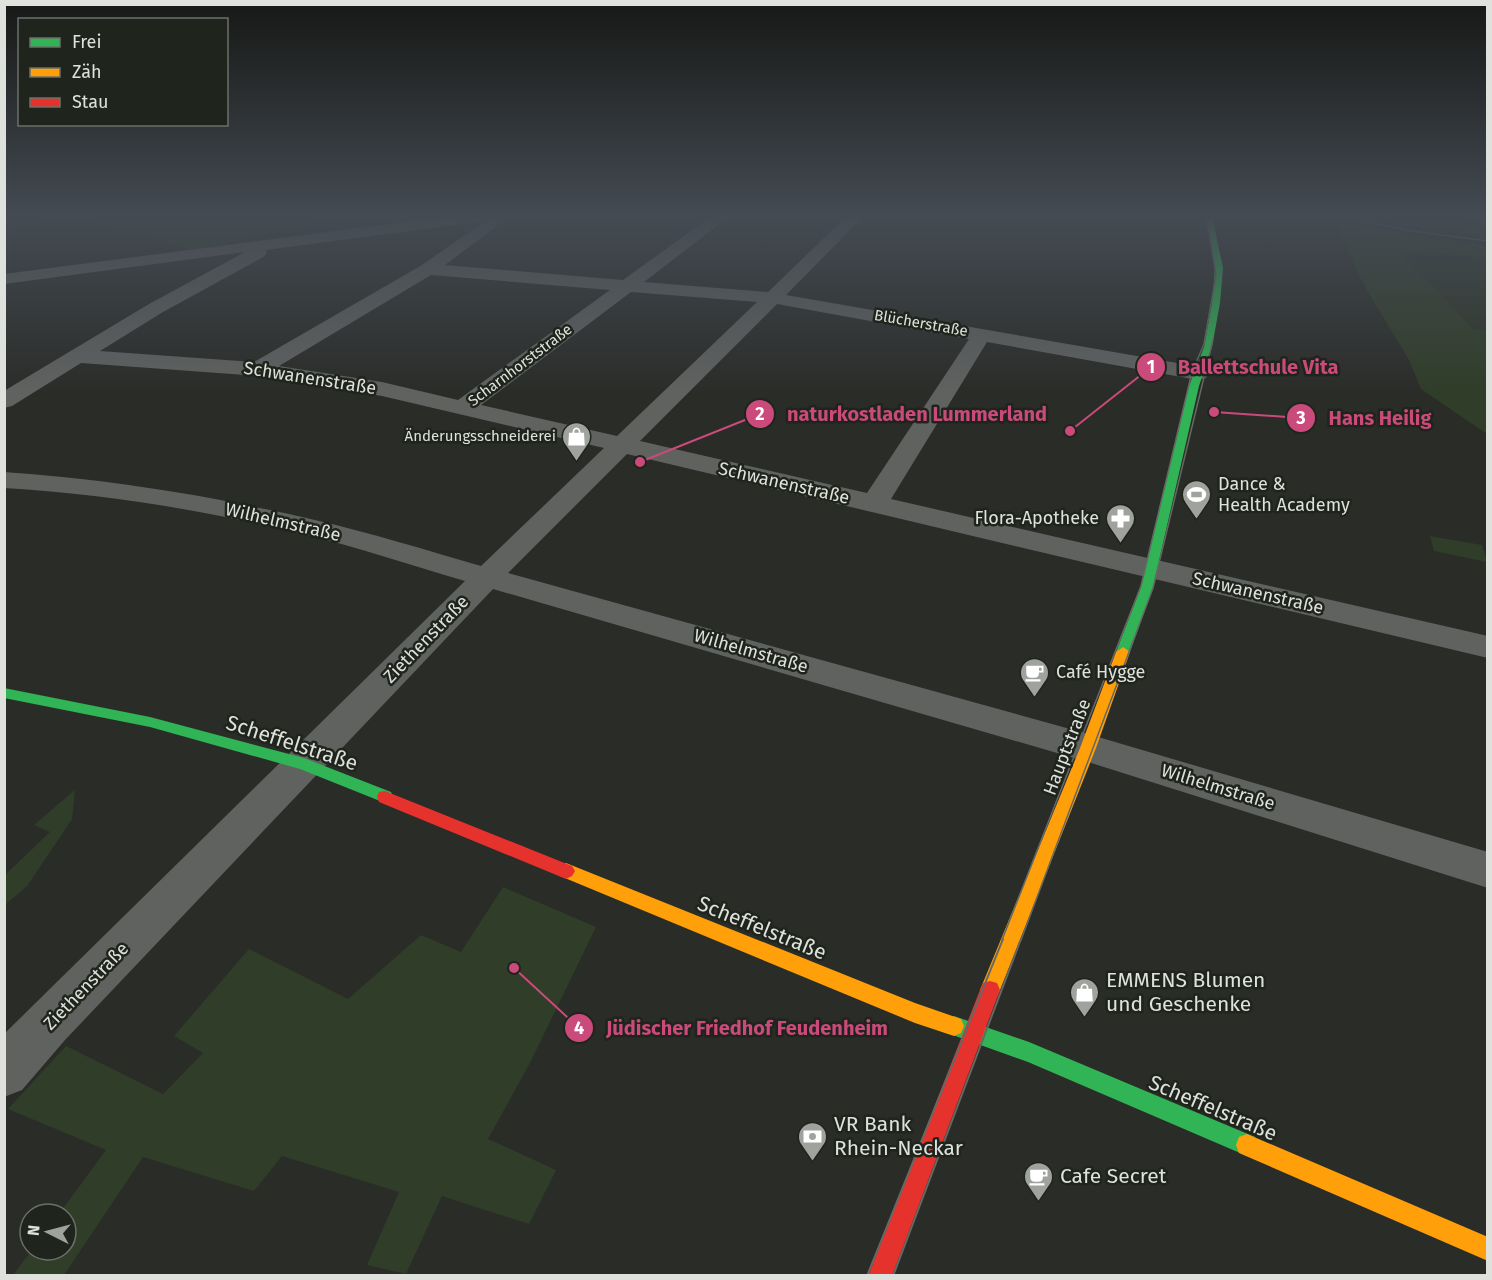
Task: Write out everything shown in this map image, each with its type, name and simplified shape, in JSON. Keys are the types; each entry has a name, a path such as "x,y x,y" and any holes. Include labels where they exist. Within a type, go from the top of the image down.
{"street":[{"path":"4,279 36,275"},
{"path":"4,401 156,308 217,275"},
{"path":"258,369 418,275"},
{"name":"Blücherstraße","path":"499,275 773,298 1198,373"},
{"name":"Scharnhorststraße","path":"463,407 641,275"},
{"name":"Ziethenstraße","path":"4,1072 48,1023 488,576 797,275"},
{"name":"Hauptstraße","path":"880,1275 973,1033 1088,748 1153,568 1198,373 1208,347 1219,275"},
{"path":"874,504 982,334"},
{"name":"Schwanenstraße","path":"75,356 258,369 330,379 463,407 1488,646"},
{"name":"Wilhelmstraße","path":"4,480 68,484 188,501 314,528 1088,748 1488,870"},
{"name":"Scheffelstraße","path":"4,693 150,722 304,764 904,1008 1029,1052 1488,1249"}],"shaded area":[{"path":"1359,275 1422,275 1473,329 1487,330 1487,434 1421,389 1409,360"},
{"path":"1421,275 1487,275 1487,330 1473,329"},
{"path":"1430,536 1482,545 1487,562 1434,551"},
{"path":"75,790 72,819 27,886 5,905 5,875 50,832 34,825"},
{"path":"503,887 596,927 530,1063 488,1139 556,1170 529,1224 442,1196 406,1274 367,1265 399,1192 282,1156 254,1191 143,1157 78,1254 78,1202 68,1202 106,1150 8,1109 66,1046 163,1094 203,1053 174,1036 249,949 348,999 421,935 461,952"},
{"path":"23,1262 73,1262 64,1275 13,1275"}],"tram line":[{"path":"1002,940 1141,586 1192,372 1204,344 1216,275"},
{"path":"1021,940 1153,588 1213,340"},
{"path":"867,1276 1003,939"},
{"path":"893,1276 1021,939"}],"traffic: fast":[{"path":"1123,652 1147,587 1194,386 1208,347 1218,275"},
{"path":"4,693 150,722 304,764 385,797"},
{"path":"954,1026 1029,1052 1247,1145"}],"traffic: slow":[{"path":"990,990 1088,748 1123,652"},
{"path":"566,871 915,1013 954,1026"},
{"path":"1247,1145 1488,1249"}],"traffic: jam":[{"path":"385,797 566,871"},
{"path":"880,1276 990,990"}],"place":[{"name":"Hans Heilig","path":"1214,412"},
{"name":"Ballettschule Vita","path":"1070,431"},
{"name":"Änderungsschneiderei","path":"577,462"},
{"name":"naturkostladen Lummerland","path":"640,462"},
{"name":"Dance & Health Academy","path":"1197,520"},
{"name":"Flora-Apotheke","path":"1120,544"},
{"name":"Café Hygge","path":"1035,698"},
{"name":"Jüdischer Friedhof Feudenheim","path":"514,968"},
{"name":"EMMENS Blumen und Geschenke","path":"1085,1018"},
{"name":"VR Bank Rhein-Neckar","path":"813,1162"},
{"name":"Cafe Secret","path":"1039,1202"}]}
